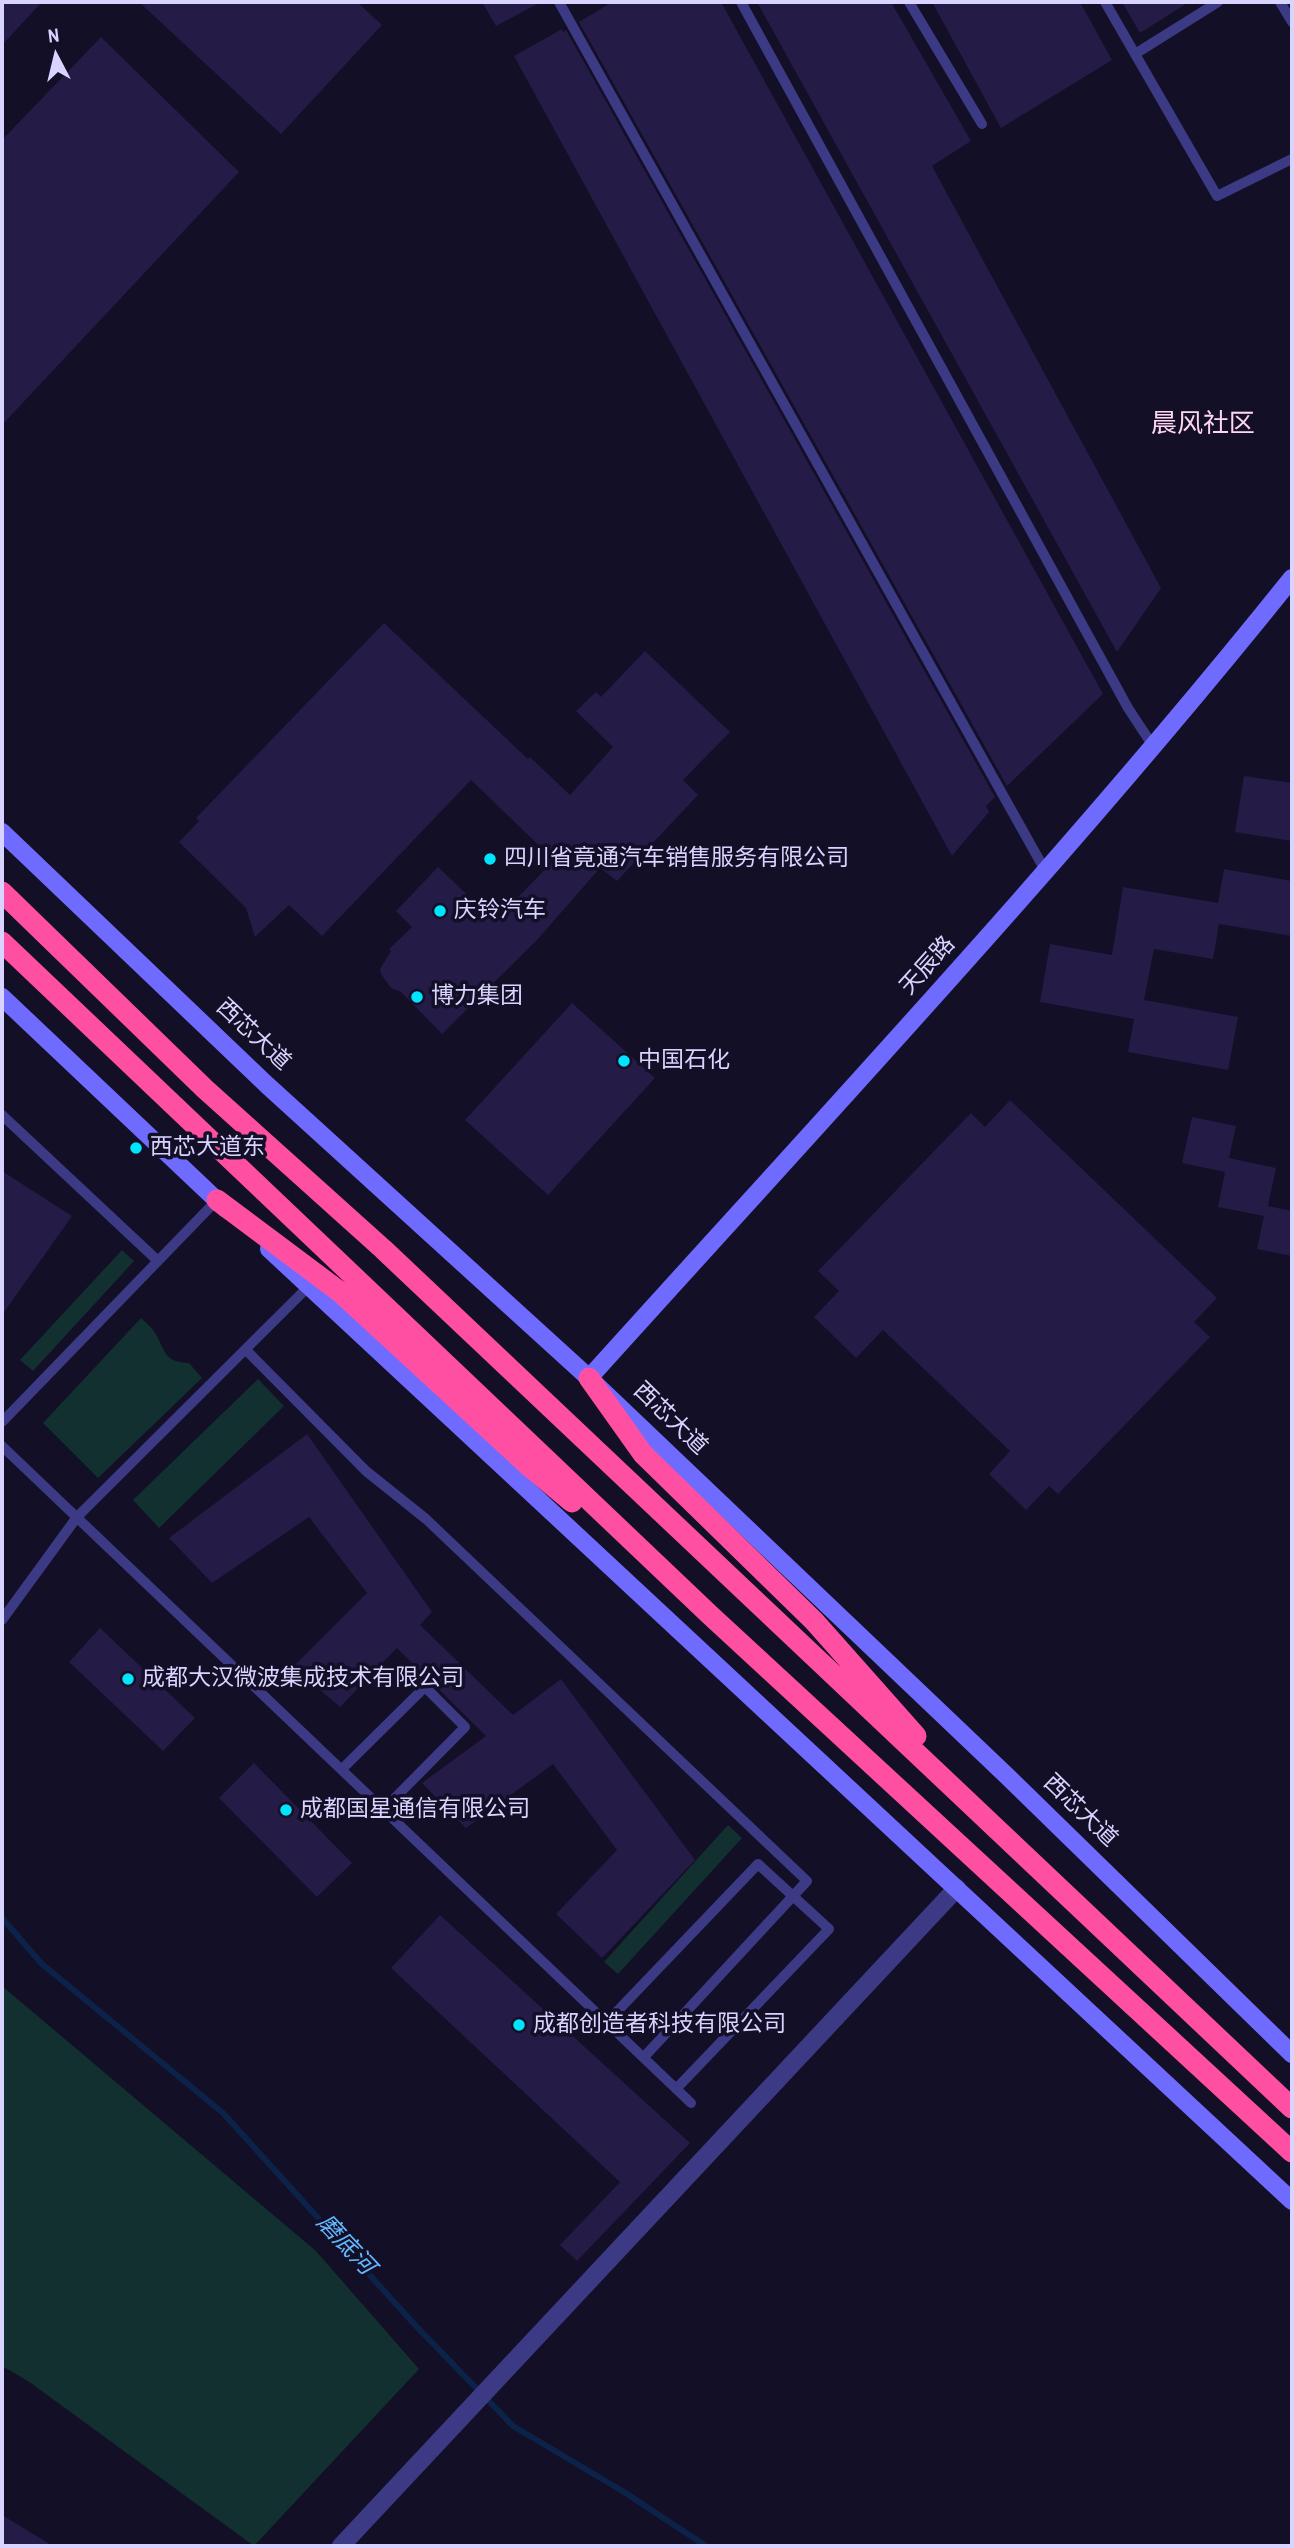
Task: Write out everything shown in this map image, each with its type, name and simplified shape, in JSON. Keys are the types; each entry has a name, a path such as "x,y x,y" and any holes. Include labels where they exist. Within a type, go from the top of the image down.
{"highway":[{"path":"2,892 205,1089 383,1249 1292,2108"},
{"path":"2,942 710,1615 1292,2152"},
{"path":"216,1200 340,1292 528,1466 710,1615"},
{"path":"589,1378 643,1454 814,1621 1013,1844"}],"main road":[{"name":"天辰路","path":"589,1378 1046,872 1292,578"},
{"name":"西芯大道","path":"2,832 267,1085 589,1378 1007,1776 1292,2054"},
{"path":"2,997 216,1200 1292,2202"}],"street":[{"path":"341,2546 957,1888"}],"lane":[{"path":"559,2 1046,872"},
{"path":"741,2 1128,708 1153,746"},
{"path":"909,2 982,124"},
{"path":"1105,2 1217,196 1292,159"},
{"path":"1135,54 1218,2"},
{"path":"1280,2 1292,22"},
{"path":"2,1115 158,1261"},
{"path":"2,1422 216,1200"},
{"path":"2,1620 77,1517 309,1286"},
{"path":"246,1350 366,1471 426,1519 807,1881 644,2057"},
{"path":"2,1446 691,2103"},
{"path":"342,1769 425,1687 464,1727 384,1809"},
{"path":"607,2022 758,1864 829,1929 677,2089"}],"green space":[{"path":"122,1250 134,1261 33,1371 20,1360"},
{"path":"141,1318 153,1330 169,1357 189,1363 202,1378 98,1478 43,1423"},
{"path":"258,1379 284,1406 159,1528 133,1500"},
{"path":"728,1825 742,1838 618,1974 604,1962"},
{"path":"2,1986 316,2251 419,2369 254,2546 28,2381 2,2366"}],"building":[{"path":"2,2 42,2 2,45"},
{"path":"139,2 357,2 382,25 281,134"},
{"path":"482,2 541,2 496,26"},
{"path":"612,2 721,2 1103,694 1007,786 579,22"},
{"path":"757,2 891,2 971,141 932,166 1161,588 1117,652"},
{"path":"932,2 1080,2 1112,60 1001,128"},
{"path":"1122,2 1189,2 1140,33"},
{"path":"562,29 563,32 566,30 995,797 986,806 989,812 952,856 514,56"},
{"path":"101,37 239,172 2,425 2,140"},
{"path":"384,623 570,795 613,747 576,711 596,692 601,697 645,651 730,732 683,780 698,795 617,881 600,868 537,940 442,1034 401,992 391,988 381,974 380,969 391,951 389,949 412,927 396,911 438,867 495,921 554,860 471,780 322,936 289,905 255,937 246,908 179,842 199,821 196,818"},
{"path":"1244,776 1292,783 1292,841 1235,832"},
{"path":"1224,869 1292,881 1292,936 1219,924 1213,959 1154,949 1144,1000 1238,1017 1228,1070 1128,1052 1134,1019 1040,1002 1050,944 1112,955 1123,887 1218,903"},
{"path":"572,1003 655,1078 548,1195 465,1120"},
{"path":"1010,1100 1217,1298 1194,1322 1210,1337 1058,1494 1049,1486 1026,1510 989,1474 1010,1451 883,1330 856,1358 814,1317 839,1291 818,1271 971,1113 985,1127"},
{"path":"1192,1117 1236,1126 1229,1158 1276,1168 1268,1206 1292,1211 1292,1256 1257,1249 1264,1216 1218,1207 1225,1172 1182,1163"},
{"path":"2,1171 72,1216 2,1315"},
{"path":"307,1434 432,1612 420,1625 513,1715 561,1679 695,1860 602,1958 556,1914 617,1850 553,1764 466,1828 422,1783 486,1736 397,1648 340,1707 293,1667 367,1593 309,1517 212,1583 169,1538"},
{"path":"100,1628 195,1718 163,1751 69,1662"},
{"path":"254,1763 352,1863 317,1897 219,1798"},
{"path":"440,1915 690,2143 577,2261 560,2245 620,2182 391,1968"},
{"path":"2,2515 53,2546 2,2546"}],"waterway":[{"name":"磨底河","path":"2,1918 42,1964 223,2113 415,2325 513,2426 624,2492 706,2546"}],"place":[{"name":"四川省竟通汽车销售服务有限公司","path":"490,859"},
{"name":"庆铃汽车","path":"440,911"},
{"name":"博力集团","path":"417,997"},
{"name":"中国石化","path":"624,1061"},
{"name":"西芯大道东","path":"136,1148"},
{"name":"成都大汉微波集成技术有限公司","path":"128,1679"},
{"name":"成都国星通信有限公司","path":"286,1810"},
{"name":"成都创造者科技有限公司","path":"519,2025"}],"district":[{"name":"晨风社区","path":"1203,425"}]}
